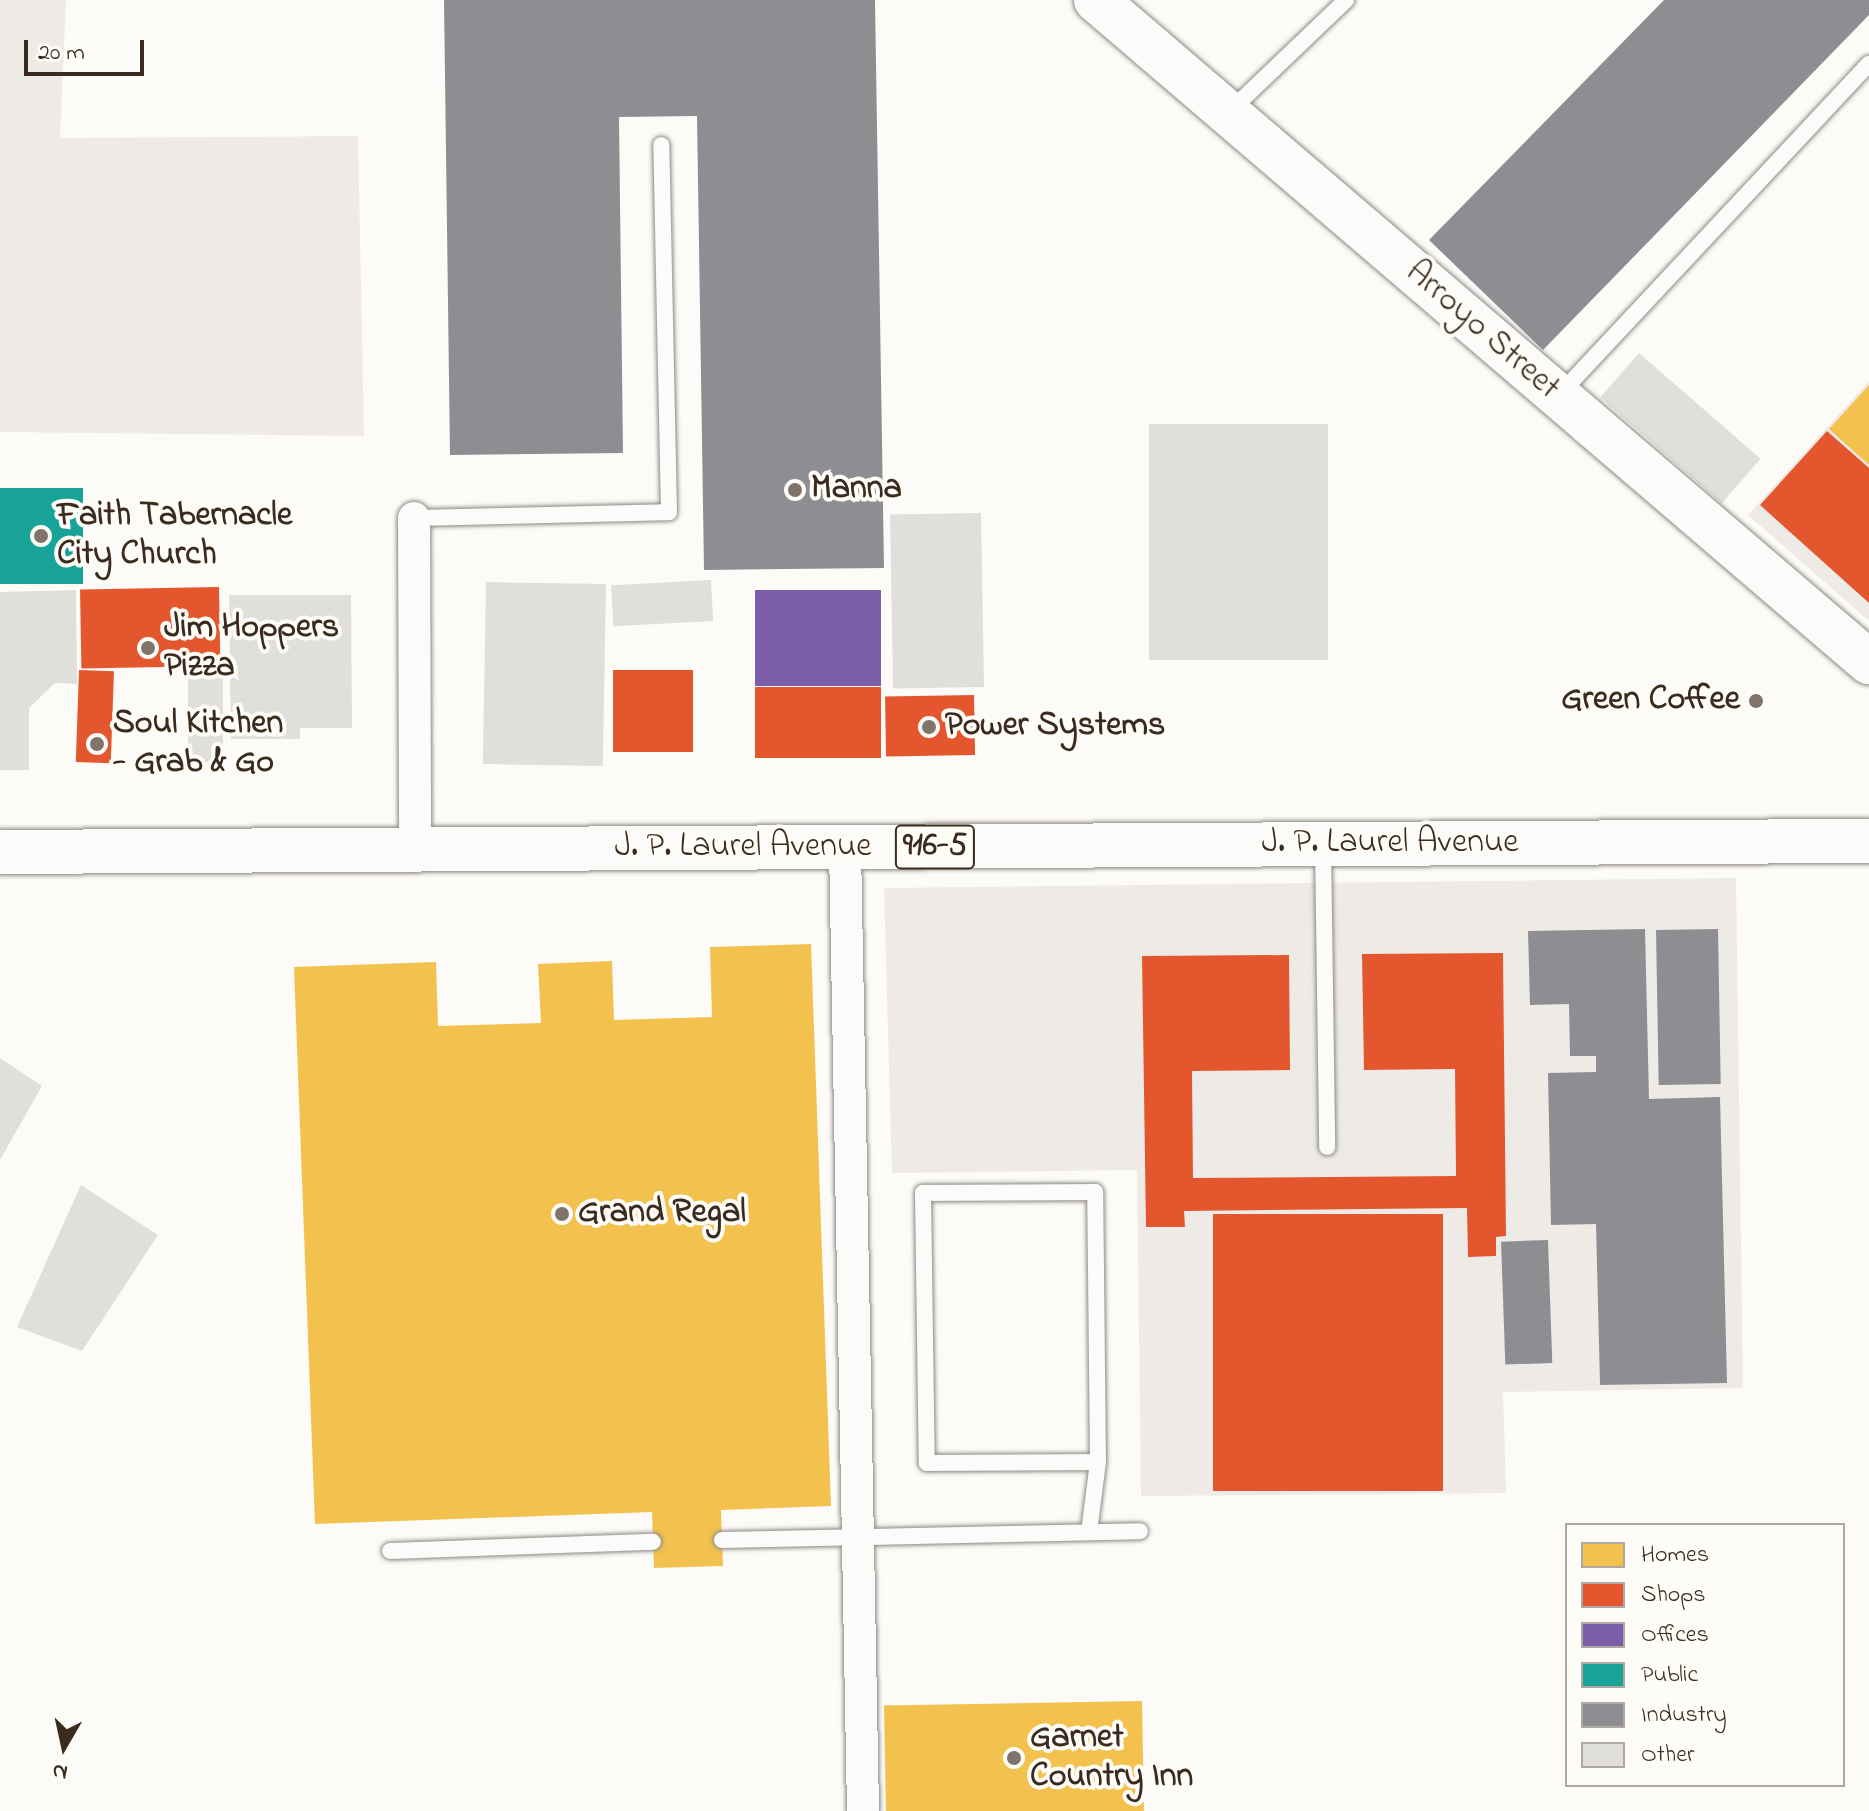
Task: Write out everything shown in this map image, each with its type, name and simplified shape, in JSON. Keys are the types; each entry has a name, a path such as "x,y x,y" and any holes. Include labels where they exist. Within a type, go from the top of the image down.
{"main road":[{"name":"Arroyo Street","path":"1096,0 1869,662"},
{"name":"J. P. Laurel Avenue","path":"0,852 1869,841"}],"street":[{"path":"414,518 415,850"},
{"path":"845,847 863,1811"}],"lane":[{"path":"1228,113 1346,0"},
{"path":"1558,396 1869,64"},
{"path":"414,518 669,512 661,145"},
{"path":"1323,845 1327,1147"},
{"path":"1089,1532 1098,1462 1095,1192 923,1193 927,1463 1098,1462"},
{"path":"722,1540 1140,1531"},
{"path":"390,1551 653,1542"}],"shaded area":[{"path":"0,0 66,0 60,138 358,136 364,436 0,432"},
{"path":"1869,381 1869,621 1748,515"},
{"path":"1736,878 1743,1388 1503,1392 1506,1493 1141,1496 1137,1170 892,1173 884,888"}],"building: Homes":[{"path":"1869,385 1869,465 1829,429"},
{"name":"Grand Regal","path":"811,944 831,1506 721,1510 723,1566 654,1568 652,1512 315,1524 294,967 436,962 438,1026 541,1023 538,964 612,961 614,1020 712,1017 710,947"},
{"name":"Garnet Country Inn","path":"1142,1701 1144,1811 886,1811 884,1706"}],"building: Shops":[{"path":"1827,431 1869,468 1869,603 1760,505"},
{"path":"219,587 220,666 81,668 80,589"},
{"path":"79,670 114,671 111,763 76,762"},
{"path":"613,670 693,670 693,752 613,752"},
{"path":"755,687 881,687 881,758 755,758"},
{"path":"974,695 975,755 886,757 885,697"},
{"path":"1503,953 1506,1236 1496,1237 1496,1256 1468,1257 1467,1208 1184,1211 1185,1227 1146,1227 1142,956 1289,955 1290,1070 1192,1071 1193,1178 1456,1176 1455,1069 1364,1070 1362,954"},
{"path":"1213,1214 1443,1214 1443,1491 1213,1491"}],"building: Offices":[{"path":"755,590 881,590 881,686 755,686"}],"building: Public":[{"name":"Faith Tabernacle City Church","path":"0,488 83,488 83,584 0,584"}],"building: Industry":[{"path":"444,0 875,0 884,568 704,570 697,116 619,117 623,453 450,455"},
{"path":"1664,0 1869,0 1869,15 1543,350 1429,240"},
{"path":"1645,929 1649,1099 1720,1097 1727,1383 1600,1385 1596,1224 1551,1225 1548,1073 1596,1072 1596,1056 1570,1056 1569,1004 1530,1005 1528,931"},
{"path":"1718,929 1721,1084 1659,1085 1656,930"},
{"path":"1548,1240 1552,1363 1505,1365 1501,1242"}],"building: Other":[{"path":"1639,353 1761,459 1722,503 1600,398"},
{"path":"1149,424 1328,424 1328,660 1149,660"},
{"path":"981,513 984,687 893,689 890,515"},
{"path":"711,580 713,621 613,626 611,585"},
{"path":"486,582 606,584 603,766 483,764"},
{"path":"76,590 77,684 55,683 29,708 29,770 0,770 0,592"},
{"path":"229,595 351,595 352,728 300,728 300,739 231,739"},
{"path":"188,671 223,671 223,762 188,762"},
{"path":"0,1058 42,1086 0,1160"},
{"path":"81,1185 158,1235 82,1351 17,1327"}],"place":[{"name":"Manna","path":"795,490"},
{"name":"Faith Tabernacle City Church","path":"41,536"},
{"name":"Jim Hoppers Pizza","path":"148,648"},
{"name":"Green Coffee","path":"1756,701"},
{"name":"Power Systems","path":"929,727"},
{"name":"Soul Kitchen - Grab & Go","path":"97,744"},
{"name":"Grand Regal","path":"562,1214"},
{"name":"Garnet Country Inn","path":"1014,1758"}]}
